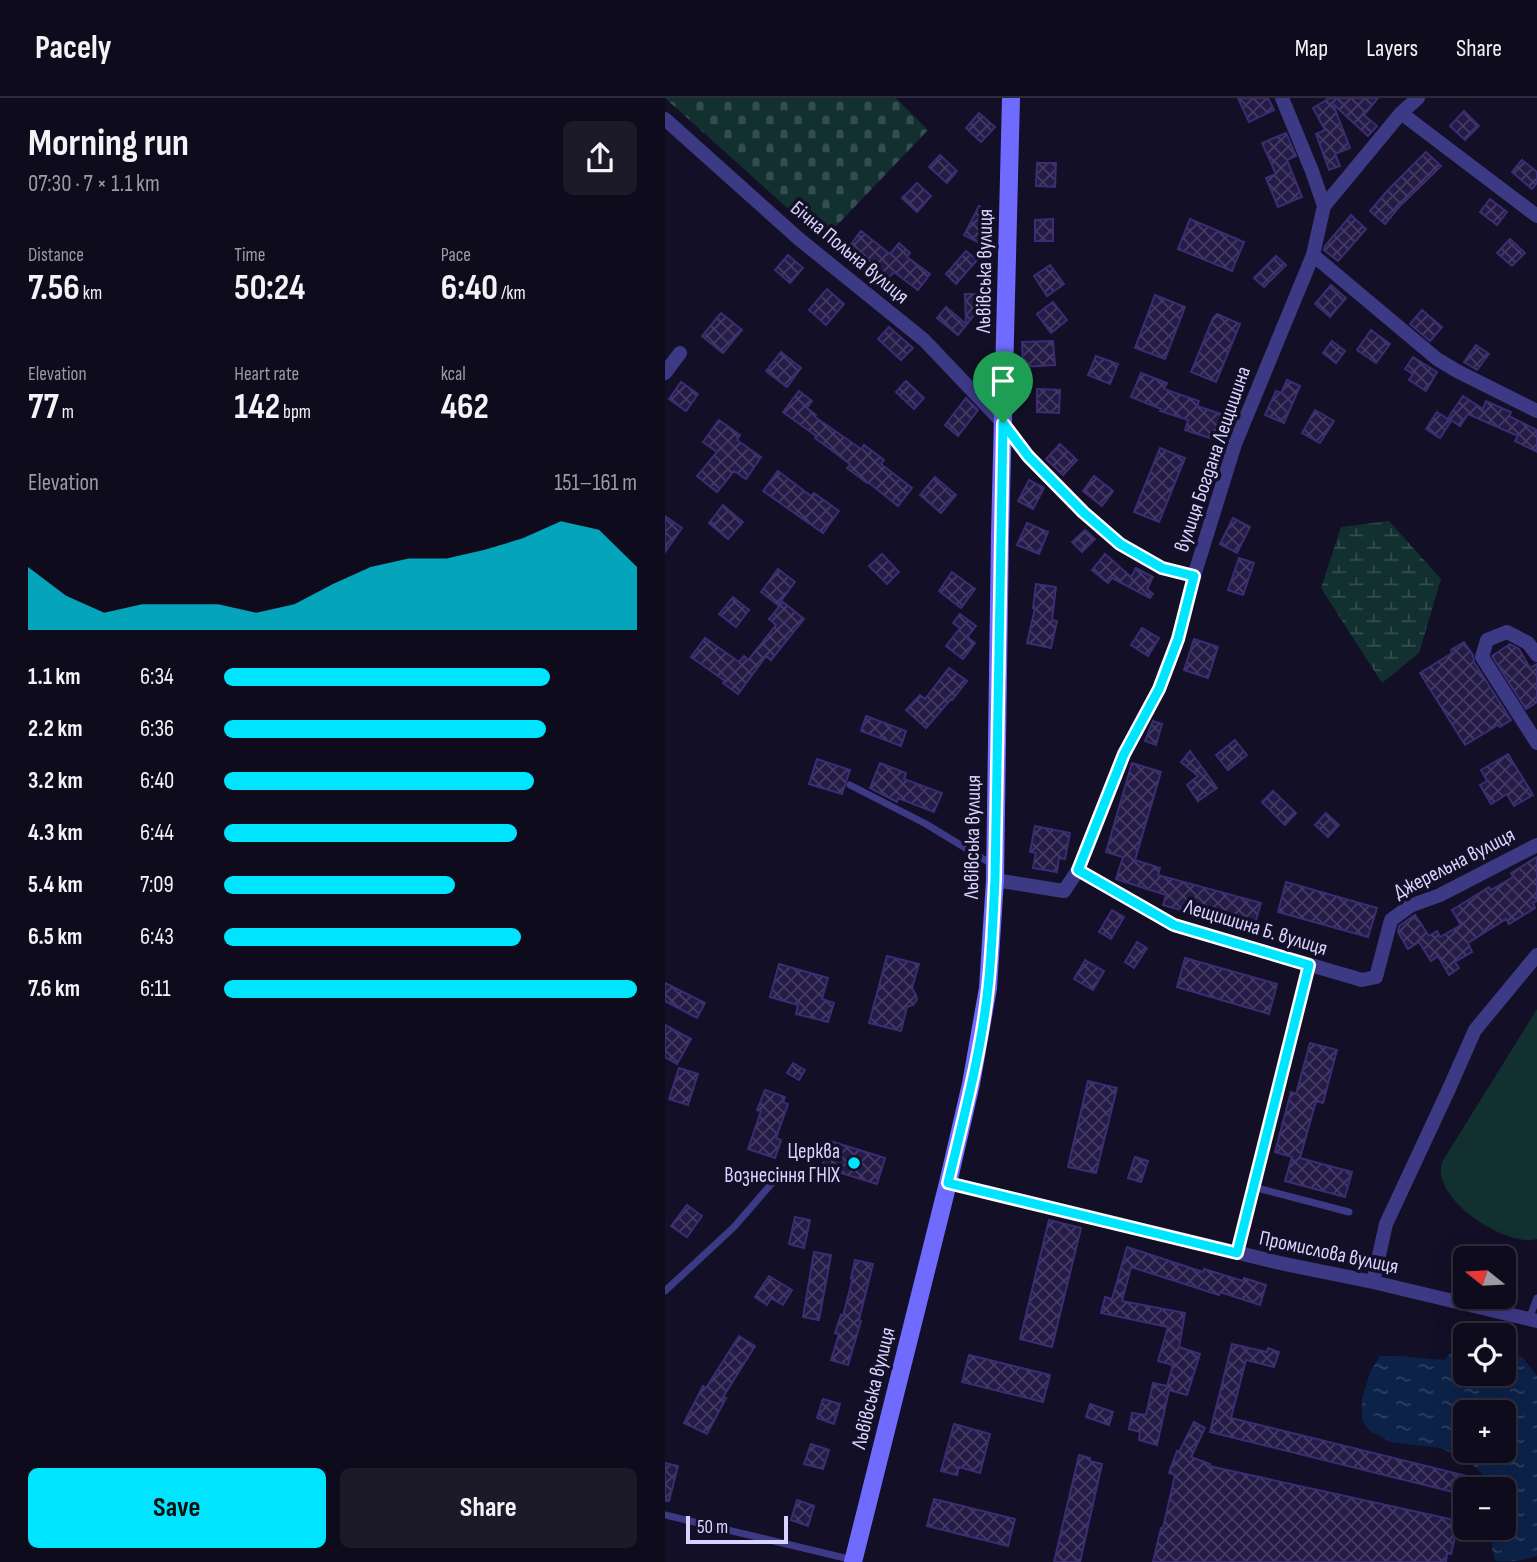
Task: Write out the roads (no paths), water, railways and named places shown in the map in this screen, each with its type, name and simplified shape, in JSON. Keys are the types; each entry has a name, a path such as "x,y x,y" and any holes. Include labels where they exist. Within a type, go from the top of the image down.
{"main road":[{"name":"Львівська вулиця","path":"853,1561 948,1183 971,1084 988,988 995,873 1011,98"}],"street":[{"path":"1282,98 1324,206 1401,113 1418,98"},
{"path":"1401,113 1537,216"},
{"name":"Бічна Польна вулиця","path":"665,119 799,239 924,340 1003,423"},
{"name":"вулиця Богдана Лещишина","path":"1078,870 1124,754 1159,689 1178,639 1194,576 1235,444 1313,255 1324,206"},
{"path":"1313,255 1437,359 1537,411"},
{"path":"665,373 680,353"},
{"path":"1003,423 1028,456 1083,512 1120,544 1162,568 1194,576"},
{"path":"1537,656 1528,643 1507,632 1487,640 1482,657 1531,723 1537,743"},
{"name":"Джерельна вулиця","path":"1391,920 1410,906 1440,895 1537,845"},
{"path":"995,873 1064,891 1078,870"},
{"name":"Лещишина Б. вулиця","path":"1078,870 1174,925 1362,980 1376,977 1391,920"},
{"path":"1373,1282 1386,1224 1475,1030 1537,955"},
{"name":"Промислова вулиця","path":"948,1183 1237,1253 1533,1320"}],"lane":[{"path":"850,785 926,824 995,873"},
{"path":"1237,1253 1309,965"},
{"path":"665,1290 734,1227 779,1175"},
{"path":"1253,1187 1349,1212"},
{"path":"1533,1320 1537,1298"},
{"path":"665,1516 853,1561"}],"water":[{"path":"1453,1351 1453,1386 1516,1386 1516,1353 1537,1376 1537,1556 1516,1561 1495,1561 1492,1540 1516,1540 1516,1477 1485,1477 1471,1463 1516,1463 1516,1400 1453,1400 1453,1454 1440,1448 1390,1442 1370,1431 1362,1421 1362,1399 1370,1372 1380,1356 1444,1360"}],"place":[{"name":"Церква Вознесіння ГНІХ","path":"854,1163"}]}
